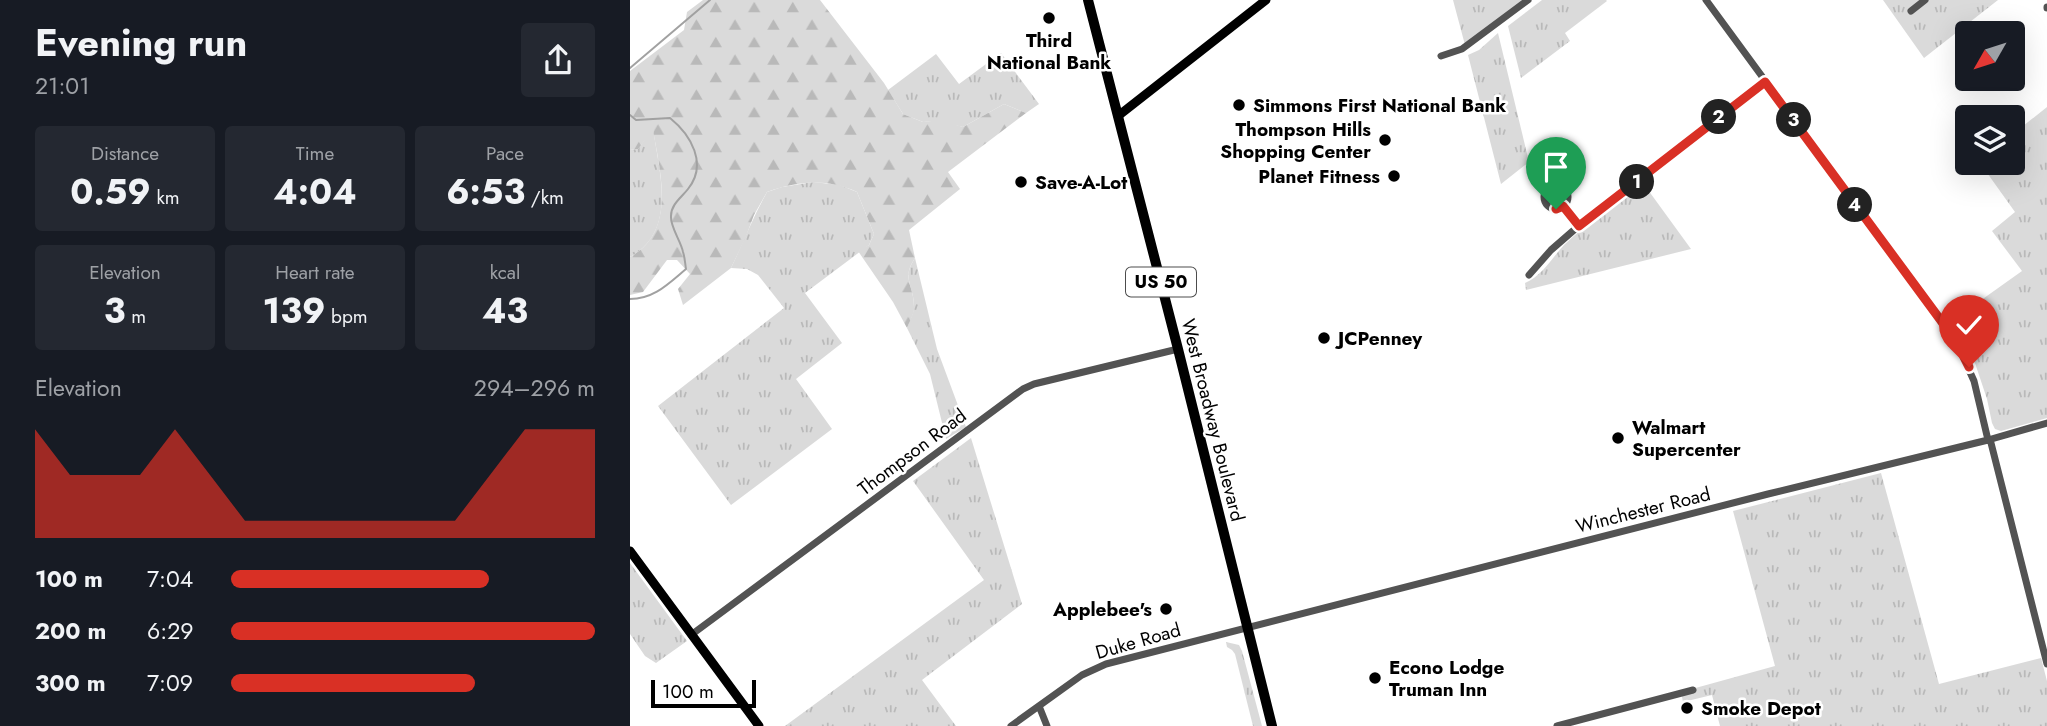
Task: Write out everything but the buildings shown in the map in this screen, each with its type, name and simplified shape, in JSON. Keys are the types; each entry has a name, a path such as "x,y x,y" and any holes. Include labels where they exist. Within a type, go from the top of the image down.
{"highway":[{"name":"West Broadway Boulevard","path":"1088,0 1272,726"}],"main road":[{"path":"1118,116 1266,0"},
{"path":"630,551 759,726"}],"street":[{"path":"1441,56 1462,49 1528,0"},
{"path":"1706,0 1956,341 1974,381 2047,664"},
{"path":"1912,10 1925,0"},
{"path":"1529,275 1551,250 1579,226 1765,82"},
{"path":"1563,206 1579,226"},
{"name":"Thompson Road","path":"691,635 1023,389 1178,349"},
{"name":"Winchester Road","path":"1247,628 2047,423"},
{"name":"Duke Road","path":"1011,726 1082,675 1106,664 1247,628"},
{"path":"1557,726 1693,690"},
{"path":"1039,706 1047,726"}],"green space":[{"path":"703,0 820,0 884,83 903,114 923,122 940,120 963,127 1004,104 1026,113 948,172 960,189 909,230 915,258 909,271 914,309 907,328 893,302 858,251 869,245 874,234 857,192 823,183 801,183 767,192 731,268 683,305 678,289 690,274 677,260 667,260 643,292 630,295 630,257 645,246 654,232 662,200 653,130 638,149 630,150 630,71 684,30 687,12"},
{"path":"1453,0 1526,0 1465,45"},
{"path":"1542,0 1607,1 1565,33 1570,41 1521,78 1508,26"},
{"path":"1883,0 1998,0 1971,21 1955,21 1955,34 1924,58"},
{"path":"1498,33 1529,162 1501,184 1468,55 1479,50"},
{"path":"1001,53 1039,104 1026,113 1004,104 963,127 936,121 923,122 903,114 888,90 936,54 959,84"},
{"path":"2047,107 2047,418 2001,431 1995,429 1992,423 1976,366 1949,323 2022,271 1992,231 2015,212 1989,175 2025,175 2025,124"},
{"path":"653,128 661,181 660,216 655,232 645,246 630,257 630,150 638,149"},
{"path":"813,182 840,185 857,192 874,234 869,245 805,293 842,343 796,379 832,429 731,505 658,406 784,308 758,275 747,269 731,268 767,192"},
{"path":"1643,183 1691,249 1526,290 1525,283 1542,271 1564,245"},
{"path":"915,258 937,349 966,427 946,439 930,374 907,328 914,309 909,271"},
{"path":"971,438 1022,604 922,680 956,726 785,726 984,580 913,481"},
{"path":"1881,473 1939,684 2041,658 2047,681 2047,726 1720,726 1712,695 1683,702 1681,692 1775,666 1733,511"},
{"path":"630,563 687,641 656,663 645,656 630,634"},
{"path":"1226,642 1239,645 1242,651 1262,726 1253,726 1235,654 1227,647"}],"waterway":[{"path":"630,68 710,0"},
{"path":"630,115 636,120 670,118 690,141 697,160 694,179 671,212 672,225 682,248 686,269 654,293 630,299"}],"place":[{"name":"Third National Bank","path":"1049,18"},
{"name":"Simmons First National Bank","path":"1239,105"},
{"name":"Thompson Hills Shopping Center","path":"1385,140"},
{"name":"Planet Fitness","path":"1394,176"},
{"name":"Save-A-Lot","path":"1021,182"},
{"name":"JCPenney","path":"1324,338"},
{"name":"Walmart Supercenter","path":"1618,438"},
{"name":"Applebee's","path":"1166,609"},
{"name":"Econo Lodge Truman Inn","path":"1375,678"},
{"name":"Smoke Depot","path":"1687,708"}],"route":[{"path":"1556,209 1563,206 1579,226 1765,82 1956,341 1969,367"}]}
